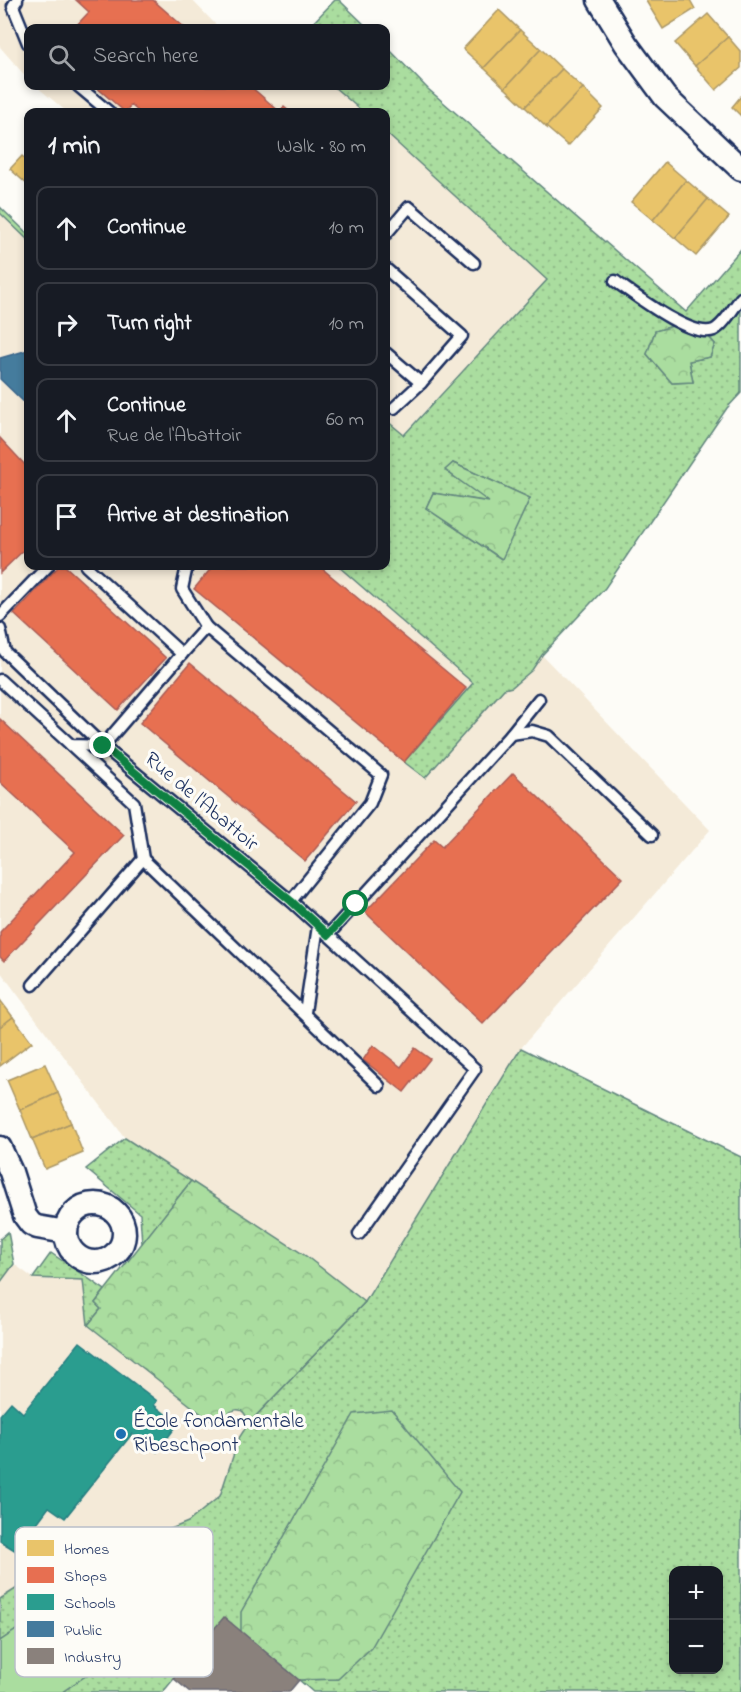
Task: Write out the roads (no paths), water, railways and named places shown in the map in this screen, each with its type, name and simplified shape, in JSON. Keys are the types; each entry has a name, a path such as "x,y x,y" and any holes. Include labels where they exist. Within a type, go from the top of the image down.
{"street":[{"path":"599,0 626,44 665,97 741,169"},
{"path":"0,1148 11,1172 24,1216 36,1227 66,1232"}],"lane":[{"path":"17,0 13,6 24,33"},
{"path":"83,90 104,108"},
{"path":"390,229 409,207 474,263"},
{"path":"390,273 462,336 421,383 394,408"},
{"path":"615,280 668,317 693,329 708,331 716,329 741,298"},
{"path":"390,356 421,383"},
{"path":"0,616 44,570"},
{"path":"90,570 182,654"},
{"path":"186,570 182,589 206,627 381,775 370,803 291,901"},
{"path":"71,745 103,746 206,627"},
{"path":"0,629 2,656"},
{"name":"Rue de l'Abattoir","path":"2,656 103,746 291,901 475,1069 358,1234"},
{"path":"0,680 134,802 143,859 305,1012 379,1086"},
{"path":"328,935 511,734 539,699"},
{"path":"511,734 532,731 549,736 652,835"},
{"path":"33,985 143,859"},
{"path":"305,1012 318,926"}],"place":[{"name":"École fondamentale Ribeschpont","path":"121,1434"}]}
